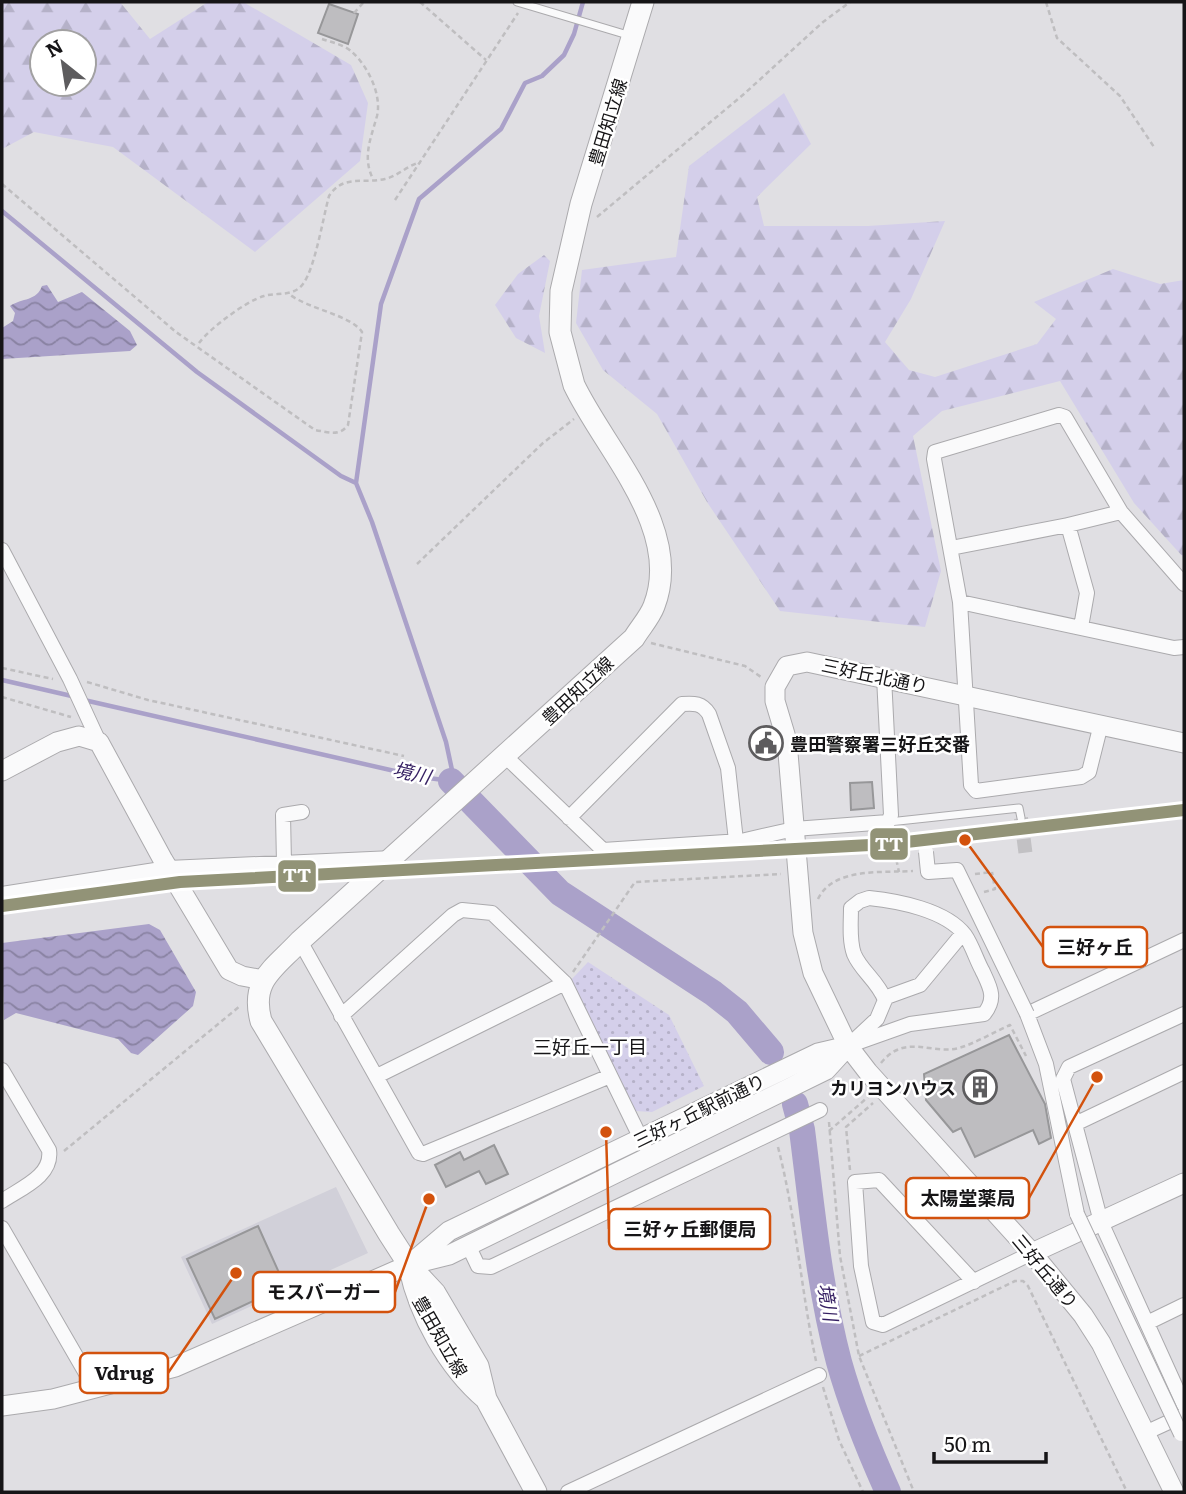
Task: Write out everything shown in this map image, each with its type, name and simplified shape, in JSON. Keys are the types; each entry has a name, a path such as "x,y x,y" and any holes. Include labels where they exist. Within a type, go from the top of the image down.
{"main road":[{"name":"豊田知立線","path":"536,1492 486,1399 464,1381 415,1296 409,1265 261,1021 260,986 300,941 634,638 654,606 662,563 659,542 640,500 586,411 566,364 560,332 561,291 581,204 643,2"}],"street":[{"path":"1101,724 1089,772 1081,777 976,791 971,785 960,602 934,459 935,452 1059,415 1069,421 1121,512 1184,584"},
{"path":"951,548 1069,526 1121,512"},
{"path":"1069,526 1087,593 1081,627"},
{"path":"2,550 167,868 229,970 260,986"},
{"path":"960,602 1174,648 1184,647"},
{"name":"三好丘北通り","path":"775,687 787,666 807,662 966,694 1184,743"},
{"path":"504,755 603,850 736,841 794,830 888,822 891,815 884,677"},
{"path":"775,687 775,701 787,741 803,933 813,973 848,1046"},
{"path":"569,818 682,704 694,703 704,707 709,714 728,768 736,841"},
{"path":"2,771 57,742 79,736 92,727"},
{"path":"284,863 283,815 302,812"},
{"path":"926,852 928,872 957,870 1027,1014 1046,1064 1077,1214 1183,1437"},
{"path":"2,894 167,868 393,858"},
{"path":"869,898 894,900 925,909 963,933 992,990 992,1004 984,1014 910,1024 848,1046 877,1019 884,998 880,986 855,956 851,943 851,908 869,898"},
{"path":"2,1406 94,1389 175,1367 409,1265 449,1255 645,1147 565,984 492,913 462,910 341,1016"},
{"path":"884,998 920,985 963,933"},
{"path":"1027,1014 1184,940"},
{"path":"300,941 419,1153 423,1154 610,1076"},
{"path":"377,1076 565,984"},
{"path":"1184,1014 1065,1072 1063,1079 1101,1222 1184,1405"},
{"name":"三好ヶ丘駅前通り","path":"409,1265 449,1231 645,1147 818,1053 848,1046"},
{"name":"三好丘通り","path":"848,1046 907,1116 1068,1294 1101,1343 1174,1492"},
{"path":"2,1070 49,1150 51,1162 46,1171 2,1200"},
{"path":"1075,1124 1184,1072"},
{"path":"468,1245 478,1266 491,1267 820,1111"},
{"path":"974,1282 879,1180 855,1182 862,1266 873,1322 883,1325 974,1282 1032,1252 1184,1183"},
{"path":"2,1228 94,1389"},
{"path":"1147,1323 1184,1305"},
{"path":"568,1492 820,1375"},
{"path":"1145,1433 1184,1415"}],"lane":[{"path":"521,3 633,37"},
{"path":"888,822 1019,808 1021,818"}],"path":[{"path":"354,13 364,2"},
{"path":"420,2 487,60"},
{"path":"593,220 744,94 822,22 850,2"},
{"path":"1046,2 1057,38 1120,96 1154,147"},
{"path":"396,200 521,3"},
{"path":"322,38 351,50 366,69 375,89 378,112 369,140 367,164 373,179"},
{"path":"198,345 247,304 264,296 289,294 302,287 310,274 329,196 334,188 356,179 394,176 421,162"},
{"path":"2,184 176,331 316,429 337,433 344,431 348,425 362,332 355,324 301,304 289,294"},
{"path":"417,564 543,443 586,411"},
{"path":"634,638 745,666 775,687"},
{"path":"2,668 404,756"},
{"path":"2,697 62,712 92,727"},
{"path":"888,822 899,872"},
{"path":"972,867 984,893 995,888 992,872"},
{"path":"582,959 635,882 798,874"},
{"path":"51,1162 260,986"},
{"path":"880,1066 888,1054 914,1045 957,1048 1010,1024"},
{"path":"829,1131 868,1097"},
{"path":"855,1182 851,1176 846,1127 873,1103"},
{"path":"773,1132 788,1186 794,1246 820,1375 839,1440 863,1492"},
{"path":"859,1356 1016,1281 1023,1281 1034,1298 1127,1492"}],"shaded area":[{"path":"336,1187 368,1253 212,1324 181,1257"}],"green space":[{"path":"2,2 120,2 150,39 208,2 243,2 351,65 368,103 360,161 255,252 113,147 34,132 2,149"},
{"path":"784,93 811,144 757,197 764,226 868,226 945,221 911,299 885,342 909,370 935,377 1037,344 1056,319 1034,302 1113,269 1160,284 1184,280 1184,558 1134,503 1060,381 942,411 913,436 941,571 925,627 780,611 707,502 657,414 603,370 576,323 582,270 676,257 689,166"},
{"path":"544,255 550,261 539,316 545,353 516,338 495,305 518,274"},
{"path":"588,962 669,1015 704,1086 652,1112 635,1111 571,980"}],"water":[{"path":"47,285 58,302 82,292 130,331 137,345 130,351 2,359 2,328 13,321 15,313 10,306 33,297 42,286"},
{"path":"149,924 160,930 196,992 193,1006 138,1055 131,1053 118,1039 16,1013 4,1020 2,943"}],"building":[{"path":"329,4 358,14 348,44 318,33"},
{"path":"872,782 874,808 851,810 850,783"},
{"name":"カリヨンハウス","path":"1009,1035 1045,1104 1051,1138 1039,1144 1033,1130 975,1157 961,1128 953,1132 926,1100 924,1074"},
{"path":"494,1145 508,1174 486,1184 479,1171 446,1187 435,1165 460,1152 464,1160"},
{"path":"258,1226 285,1286 215,1319 187,1259"}],"waterway":[{"path":"84,700 421,777 451,781 452,770 446,742 372,522 356,483 381,304 419,199 501,129 525,83 542,76 564,55 574,34 583,2"},
{"path":"2,211 197,372 341,476 356,483"},
{"name":"境川","path":"2,680 76,697"},
{"name":"境川","path":"451,781 560,893 713,993 737,1012 771,1052"},
{"name":"境川","path":"795,1104 802,1130 817,1247 832,1334 855,1412 888,1492"}],"tunnel":[{"path":"1021,818 1026,857"}],"transit line":[{"name":"TT","path":"2,906 180,882 889,844 1184,810"}],"place":[{"name":"豊田警察署三好丘交番","path":"766,743"},
{"name":"三好ヶ丘","path":"965,840"},
{"name":"太陽堂薬局","path":"1097,1077"},
{"name":"カリヨンハウス","path":"980,1087"},
{"name":"三好ヶ丘郵便局","path":"606,1132"},
{"name":"モスバーガー","path":"429,1199"},
{"name":"Vdrug","path":"236,1273"}],"district":[{"name":"三好丘一丁目","path":"590,1046"}]}
